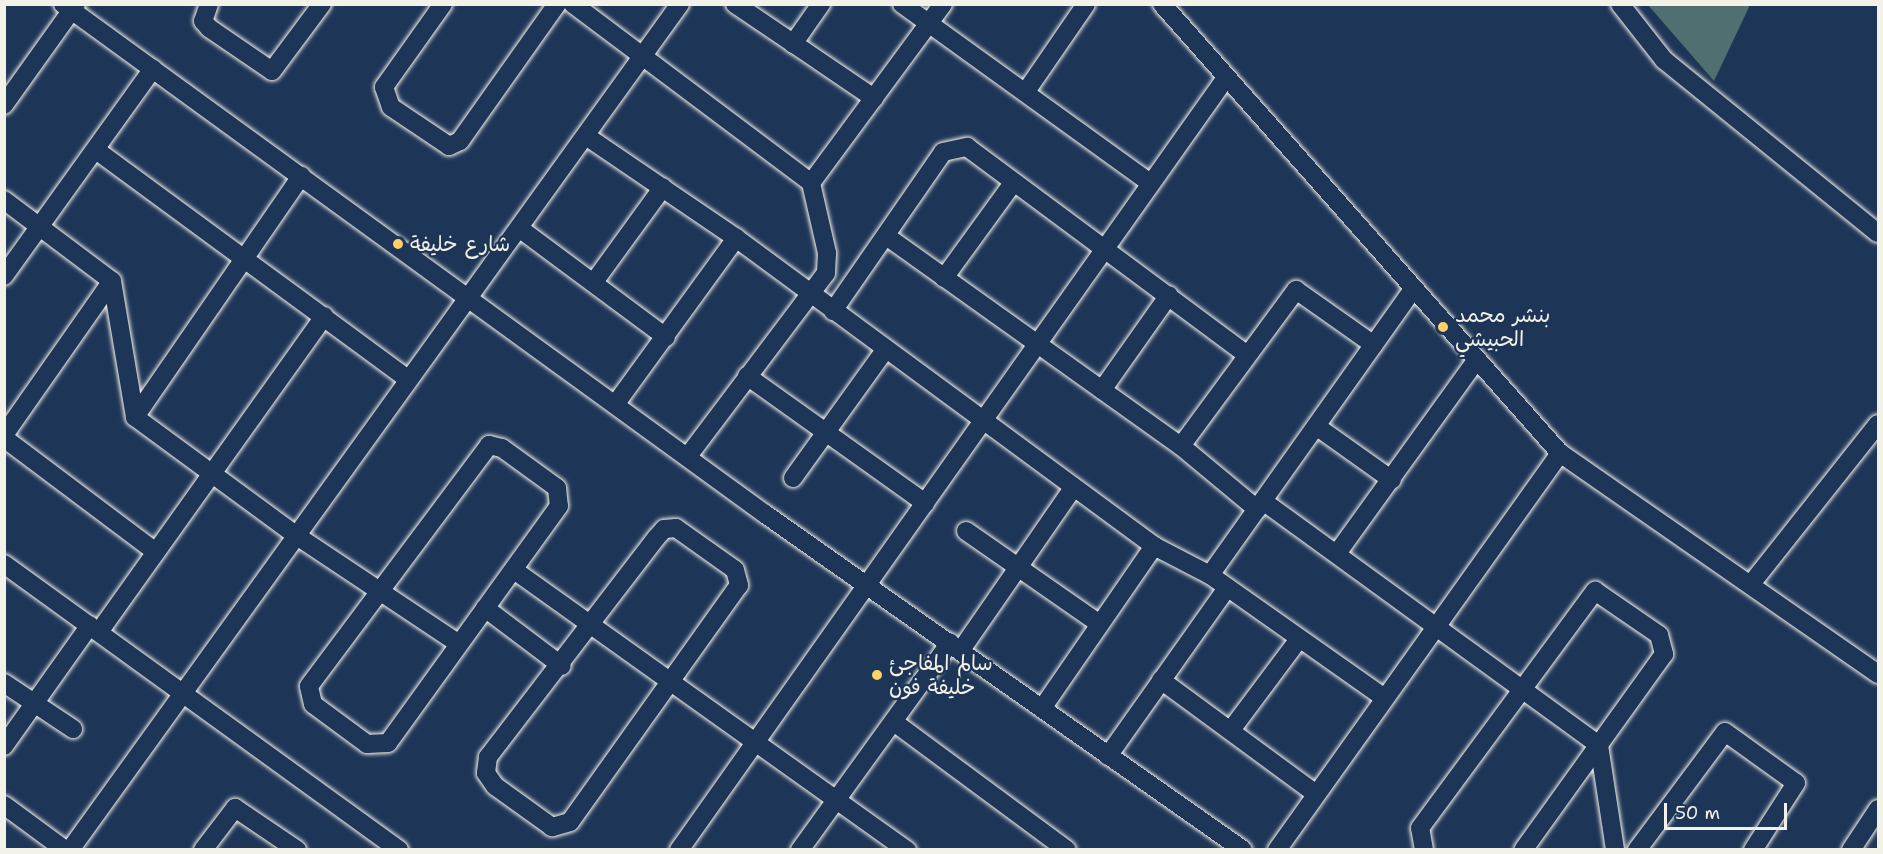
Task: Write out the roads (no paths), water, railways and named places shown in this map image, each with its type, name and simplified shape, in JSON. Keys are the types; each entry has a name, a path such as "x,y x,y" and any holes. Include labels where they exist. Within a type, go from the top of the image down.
{"street":[{"path":"209,4 203,21 209,28 272,71 322,4"},
{"path":"443,4 384,87 391,107 449,146 460,141 557,4"},
{"path":"573,4 811,183 827,253 826,273 688,456"},
{"path":"70,849 406,378 469,297 680,4"},
{"path":"735,4 874,98"},
{"path":"793,44 821,4"},
{"path":"902,4 1027,90 1150,183"},
{"path":"811,183 943,4"},
{"path":"1027,90 1086,4"},
{"path":"1161,4 1475,362 1560,453 1752,584 1878,674"},
{"path":"1620,4 1664,60 1878,233"},
{"path":"4,105 70,6 153,69 617,402 866,586 956,646 1108,756 1243,849"},
{"path":"4,276 41,228 153,69"},
{"path":"679,849 983,424 1034,344 1225,79"},
{"path":"586,136 736,237 808,294 983,424 1154,546 1210,575 1383,697"},
{"path":"833,311 889,238 943,152 954,146 967,147 1102,250 1169,295 1247,355"},
{"path":"96,150 406,378"},
{"path":"135,417 302,176"},
{"path":"944,278 1013,183"},
{"path":"594,282 663,187"},
{"path":"4,200 112,281 135,417 211,475 375,591 459,644"},
{"path":"519,228 666,337"},
{"path":"617,402 736,237"},
{"path":"889,238 1260,505 1338,552 1599,745 1615,849"},
{"path":"112,281 4,437 156,552"},
{"path":"1181,446 1296,290 1374,345"},
{"path":"1210,575 1412,291"},
{"path":"1102,390 1169,295"},
{"path":"4,746 156,552 324,316"},
{"path":"793,478 885,350"},
{"path":"1338,552 1475,362"},
{"path":"747,376 925,503"},
{"path":"1752,584 1878,424"},
{"path":"1316,426 1392,480"},
{"path":"489,445 502,448 560,495 559,506 514,570 388,743 367,744 307,696 309,686 375,591 489,445"},
{"path":"1277,849 1383,697 1560,453"},
{"path":"800,849 836,797 1018,567 1074,488"},
{"path":"676,528 740,577 669,683 570,822 552,827 495,786 486,772 488,757 590,628 664,529 676,528"},
{"path":"966,531 1100,624"},
{"path":"1043,707 1154,546"},
{"path":"514,570 590,628 757,741 907,849"},
{"path":"7,572 95,628 181,693 399,849"},
{"path":"1108,756 1227,588"},
{"path":"1424,849 1420,828 1521,688 1595,591 1659,635 1664,654 1523,849"},
{"path":"485,608 562,666"},
{"path":"1231,730 1299,639"},
{"path":"1161,680 1315,793"},
{"path":"4,683 73,729"},
{"path":"894,722 1067,849"},
{"path":"1637,849 1725,732 1796,783 1754,849"},
{"path":"4,805 65,849"},
{"path":"203,849 234,808 297,849"},
{"path":"1851,849 1878,809"}],"place":[{"name":"شارع خليفة","path":"398,244"},
{"name":"بنشر محمد الحبيشي","path":"1443,327"},
{"name":"سالم المفاجئ خليفة فون","path":"877,675"}]}
